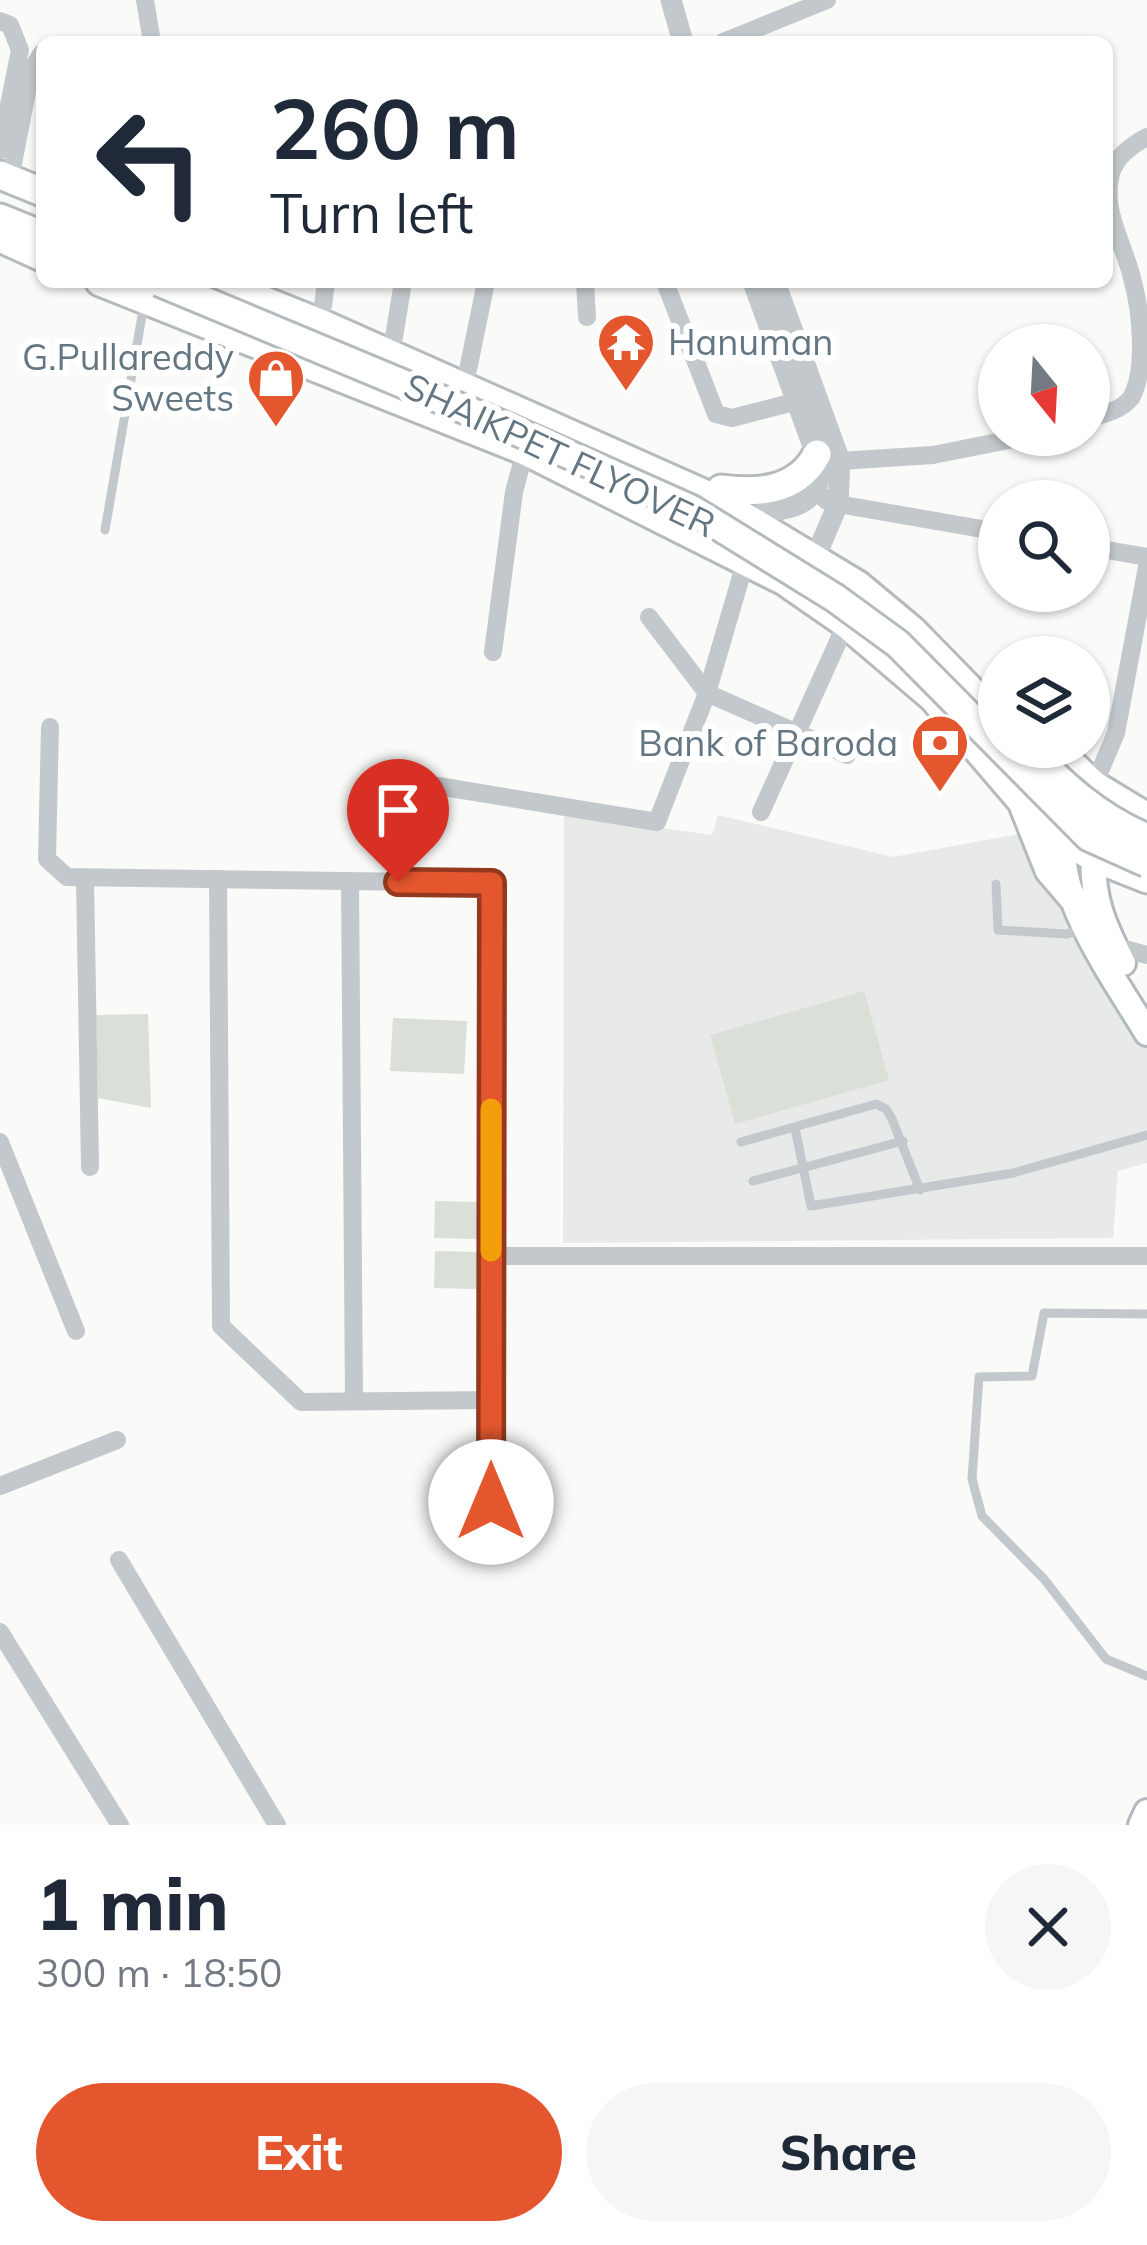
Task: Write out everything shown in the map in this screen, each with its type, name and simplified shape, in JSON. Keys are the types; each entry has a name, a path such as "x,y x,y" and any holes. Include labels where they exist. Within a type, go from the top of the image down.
{"main road":[{"path":"4,183 36,191"},
{"path":"4,183 36,207"},
{"path":"0,218 36,233"},
{"path":"0,238 36,253"},
{"name":"SHAIKPET FLYOVER","path":"233,288 712,497 858,585 912,630 978,698"},
{"path":"294,288 324,294 394,337 764,511 911,608 978,673"},
{"path":"152,290 525,451 784,581 846,624 933,698 1023,803 1062,838 1094,858 1147,879"},
{"name":"SHAIKPET FLYOVER","path":"152,290 446,401 692,509 835,598 898,644 1089,837 1147,863"},
{"path":"721,489 746,492 783,486 829,458"},
{"path":"1046,768 1100,815 1147,838"},
{"path":"1076,768 1094,785 1147,817"},
{"path":"1094,785 1062,838 1061,859 1086,928 1147,1034"},
{"path":"1023,803 1049,870 1072,897"},
{"path":"1094,858 1092,886 1114,946 1147,1006"},
{"path":"1141,1825 1147,1813"}],"street":[{"path":"146,0 151,36"},
{"path":"671,0 680,36"},
{"path":"738,36 827,0"},
{"path":"0,21 10,26 20,50 0,150"},
{"path":"20,50 36,53"},
{"path":"4,183 36,63"},
{"path":"1113,170 1132,145 1147,137"},
{"path":"1110,412 1133,396 1142,373 1132,277 1113,221"},
{"path":"394,337 402,288"},
{"path":"468,370 485,288"},
{"path":"585,288 586,316"},
{"path":"667,288 716,414 732,418 798,401"},
{"path":"755,288 798,401 829,458"},
{"path":"777,288 829,458 838,504 820,544"},
{"path":"764,511 794,507 816,491 820,468 829,458 933,455 978,446"},
{"path":"493,652 514,492 525,451"},
{"path":"816,491 838,504 978,528"},
{"path":"1094,785 1117,733 1147,562 1110,552"},
{"path":"438,786 656,822 706,693 745,563"},
{"path":"649,617 706,693 847,755"},
{"path":"761,812 846,624"},
{"path":"50,728 47,859 68,878 492,883 491,1502"},
{"path":"85,878 90,1167"},
{"path":"218,879 221,1326 301,1402 491,1400"},
{"path":"350,881 354,1401"},
{"path":"1114,946 1147,955"},
{"path":"0,1142 76,1331"},
{"path":"491,1256 1147,1256"},
{"path":"0,1486 117,1440"},
{"path":"119,1560 277,1825"},
{"path":"0,1631 113,1823"}],"lane":[{"path":"105,530 152,290"},
{"path":"996,884 998,930 1067,934 1086,928"},
{"path":"741,1142 876,1104 886,1109 903,1141 920,1190"},
{"path":"795,1128 811,1207 1013,1173 1147,1135"},
{"path":"753,1180 903,1141"},
{"path":"1147,1314 1044,1313 1032,1376 979,1377 972,1479 987,1524 1044,1579 1112,1663 1147,1676"}],"shaded area":[{"path":"564,814 712,835 718,815 893,857 1019,834 1147,1042 1147,1163 1118,1171 1113,1238 563,1243"},
{"path":"864,991 889,1080 735,1124 710,1035"},
{"path":"148,1014 151,1108 98,1098 96,1015"},
{"path":"393,1018 467,1021 464,1074 390,1071"},
{"path":"435,1201 478,1202 477,1239 434,1238"},
{"path":"435,1251 478,1252 477,1289 434,1288"}],"slow traffic":[{"path":"491,1109 491,1251"}],"place":[{"name":"Hanuman","path":"626,393"},
{"name":"G.Pullareddy Sweets","path":"276,429"},
{"name":"Bank of Baroda","path":"940,794"}],"route":[{"path":"398,882 492,883 491,1502"}]}
